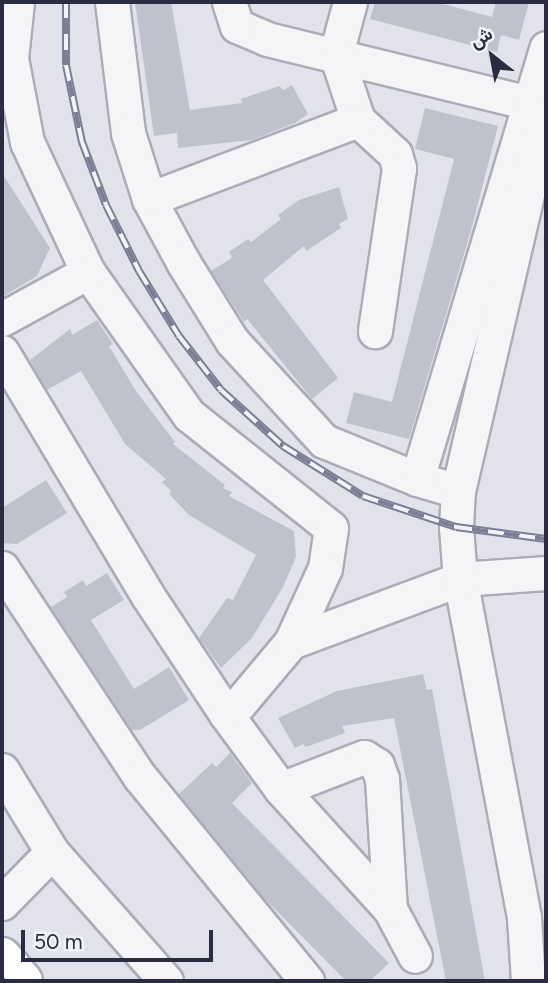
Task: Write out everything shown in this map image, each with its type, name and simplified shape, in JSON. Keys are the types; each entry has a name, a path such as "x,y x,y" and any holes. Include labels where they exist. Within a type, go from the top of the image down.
{"main road":[{"path":"2,957 23,981"}],"street":[{"path":"113,2 128,133 149,199 183,262 232,341 324,441 417,479 458,491"},
{"path":"229,2 237,26 267,38 541,108"},
{"path":"350,2 337,54 358,120 395,154 399,168 375,331"},
{"path":"11,6 11,58 27,142 88,272 189,415 331,528 325,568 291,642 239,704 226,714"},
{"path":"528,981 535,916 460,579 456,527 458,491 537,191 546,48"},
{"path":"417,479 541,108"},
{"path":"149,199 358,120"},
{"path":"2,319 88,272"},
{"path":"2,352 148,596 226,714 281,789 390,909 415,956"},
{"path":"2,568 139,777 307,981"},
{"path":"291,642 460,579 546,573"},
{"path":"281,789 364,757 377,765 382,779 390,909"},
{"path":"2,770 52,852 166,981"},
{"path":"2,904 52,852"}],"building":[{"path":"135,2 171,2 190,110 242,103 241,99 279,86 284,90 292,85 308,114 295,123 252,140 178,148 177,133 154,136"},
{"path":"375,2 436,2 492,17 496,2 529,2 519,40 501,35 497,52 370,19"},
{"path":"425,108 498,126 472,227 409,439 346,423 354,392 392,402 454,159 415,149"},
{"path":"2,173 50,248 37,276 2,297"},
{"path":"339,187 348,219 339,224 341,228 306,251 304,246 263,280 338,378 312,399 247,319 244,322 211,271 232,258 229,252 248,239 251,242 281,219 278,215 299,200"},
{"path":"97,320 113,344 109,346 136,391 175,442 173,444 225,485 223,488 232,492 229,496 294,531 296,557 283,587 252,638 221,668 199,638 227,598 233,600 256,555 189,515 169,494 171,491 162,482 166,479 125,444 81,371 47,390 30,360 70,329 72,335"},
{"path":"46,480 67,513 17,544 2,543 2,508"},
{"path":"107,573 124,600 91,620 134,689 169,667 189,700 140,730 132,730 51,607 67,597 64,592 83,580 86,586"},
{"path":"423,674 427,690 432,689 485,981 446,981 394,718 342,726 345,733 306,747 303,744 295,748 278,718 337,691"},
{"path":"230,753 252,783 232,803 389,963 370,981 346,981 263,897 179,794 212,763 216,767"}],"tram line":[{"path":"2,977 6,981"}],"railway":[{"path":"66,2 66,65 82,142 106,205 139,271 179,336 221,390 283,446 363,496 456,527 546,539"}]}
